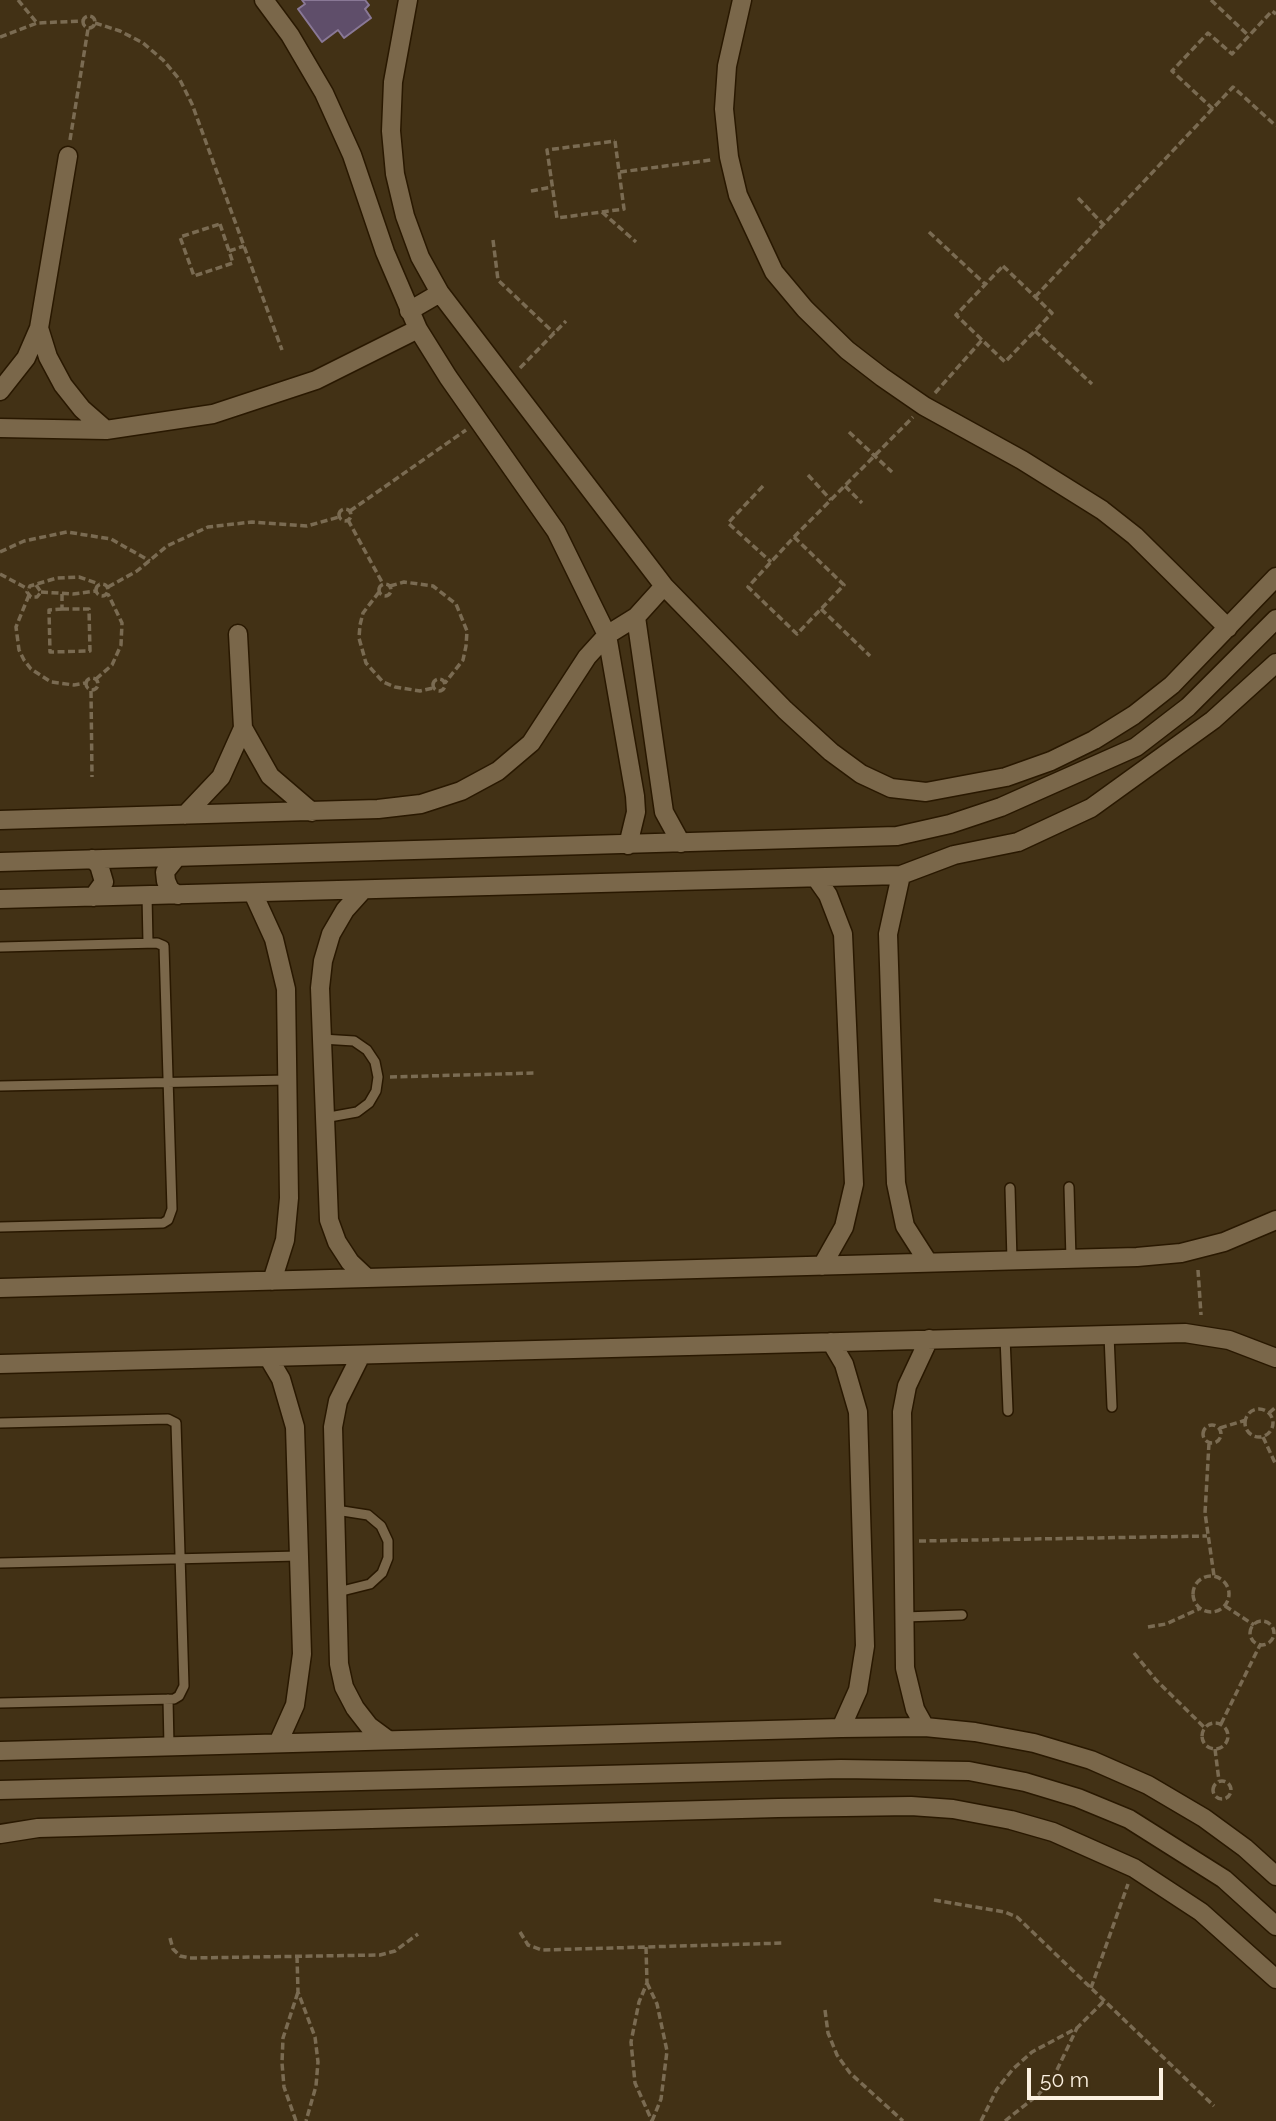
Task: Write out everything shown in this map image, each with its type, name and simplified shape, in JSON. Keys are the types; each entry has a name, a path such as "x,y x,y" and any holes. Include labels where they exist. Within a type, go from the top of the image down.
{"street":[{"path":"264,0 290,35 324,93 352,155 385,252 418,329 556,531 607,635 635,796 636,812 628,845"},
{"path":"408,0 393,82 391,131 395,174 416,247 440,293 664,586 749,674 831,752 861,774 891,788 926,793 1006,777 1051,761 1094,740 1134,715 1172,685 1276,577"},
{"path":"742,0 727,66 724,109 729,157 738,195 774,272 804,309 847,350 924,406 1022,460 1102,510 1135,537 1228,628"},
{"path":"0,391 26,358 39,328 68,156"},
{"path":"410,310 440,293"},
{"path":"39,328 48,358 63,385 82,409 106,430"},
{"path":"0,428 106,430 160,424 265,399 316,380 418,329"},
{"path":"0,820 312,811 421,804 461,791 498,771 531,743 587,657 607,635 636,617 664,586"},
{"path":"636,617 664,812 681,843"},
{"path":"0,862 897,836 950,824 1001,807 1136,747 1188,707 1276,619"},
{"path":"238,634 243,728 270,776 312,811"},
{"path":"0,899 901,875 954,855 1018,842 1091,808 1213,720 1276,663"},
{"path":"185,815 221,777 243,728"},
{"path":"177,857 166,872 166,881 170,890 178,895"},
{"path":"92,859 104,873 100,891 93,897"},
{"path":"901,875 894,894 888,934 896,1183 905,1226 928,1262"},
{"path":"816,878 838,913 844,933 854,1184 844,1227 822,1266"},
{"path":"363,890 345,911 331,934 323,961 322,1038 329,1220 343,1252 367,1278"},
{"path":"253,893 274,940 286,989 288,1219 272,1281"},
{"path":"0,1288 1071,1259 1181,1253 1224,1242 1276,1220"},
{"path":"0,1364 1185,1333 1229,1340 1276,1358"},
{"path":"925,1727 909,1689 904,1617 902,1412 907,1386 929,1339"},
{"path":"831,1342 844,1364 858,1412 865,1646 858,1690 841,1728"},
{"path":"360,1354 338,1401 333,1427 340,1664 344,1687 355,1708 369,1726 388,1740"},
{"path":"268,1357 281,1379 295,1427 299,1556 300,1685 288,1725 278,1744"},
{"path":"0,1751 925,1727 1034,1742 1091,1760 1147,1785 1204,1818 1245,1848 1276,1876"},
{"path":"0,1790 841,1769 970,1771 1051,1790 1129,1819 1224,1879 1276,1926"},
{"path":"0,1834 38,1828 911,1806 1010,1820 1053,1832 1134,1868 1201,1912 1276,1979"}],"lane":[{"path":"147,895 148,943"},
{"path":"0,947 148,943 161,944 166,950 172,1209 168,1220 156,1223 0,1227"},
{"path":"322,1038 354,1041 371,1056 378,1077 376,1091 369,1104 357,1112 324,1118"},
{"path":"0,1086 287,1080"},
{"path":"1069,1187 1071,1259"},
{"path":"1010,1188 1012,1260"},
{"path":"1109,1335 1112,1407"},
{"path":"1005,1337 1008,1411"},
{"path":"0,1423 172,1420 177,1426 184,1686 179,1696 168,1699 0,1703"},
{"path":"336,1510 368,1514 381,1526 388,1541 388,1558 382,1573 370,1584 338,1592"},
{"path":"0,1563 299,1556"},
{"path":"904,1617 962,1615"},
{"path":"168,1699 169,1746"}],"path":[{"path":"18,0 37,23"},
{"path":"1211,0 1249,36"},
{"path":"1213,109 1172,71 1208,33 1232,54 1272,11 1276,14"},
{"path":"0,37 37,23 82,21 90,15 95,23 120,31 143,43 163,60 180,80 192,104 282,350"},
{"path":"82,21 88,29"},
{"path":"68,156 88,29 95,23"},
{"path":"1035,297 1233,87 1276,126"},
{"path":"615,141 625,209 556,218 552,187 547,150 615,141"},
{"path":"620,172 729,157"},
{"path":"531,191 552,187"},
{"path":"1078,198 1104,225"},
{"path":"602,212 636,242"},
{"path":"220,224 229,251 233,263 194,276 180,237 220,224"},
{"path":"929,232 985,284"},
{"path":"493,240 498,280 554,333"},
{"path":"229,251 244,246"},
{"path":"1003,266 1035,297 1052,313 1005,362 956,315 1003,266"},
{"path":"506,382 566,321"},
{"path":"1035,331 1092,384"},
{"path":"794,537 844,585 797,634 748,587 794,537 924,406 982,340"},
{"path":"383,584 363,613 360,625 359,638 366,663 383,682 395,687 420,691 433,688 439,692 463,660 466,646 467,631 456,604 433,586 404,582 390,586 383,584 348,520 350,511 479,421"},
{"path":"849,432 892,472"},
{"path":"808,475 831,500"},
{"path":"763,486 728,523 771,562"},
{"path":"845,486 862,503"},
{"path":"339,517 342,509 350,511"},
{"path":"339,517 343,521 348,520"},
{"path":"108,587 150,561 167,546 208,527 252,523 307,526 339,517"},
{"path":"0,552 24,541 67,532 111,539 150,561"},
{"path":"0,574 28,589"},
{"path":"28,589 68,577 108,587"},
{"path":"96,591 99,584"},
{"path":"36,585 41,592 62,594 96,591"},
{"path":"379,592 388,596 390,586"},
{"path":"28,589 29,595 16,626 19,650 31,669 51,682 74,685 85,683 89,678 96,679 112,665 121,645 122,623 108,594 108,587"},
{"path":"96,591 100,596 108,594"},
{"path":"29,595 37,597 41,592"},
{"path":"62,594 62,609"},
{"path":"62,609 89,609 90,651 50,652 49,610 62,609"},
{"path":"821,609 870,656"},
{"path":"90,691 97,689 96,679"},
{"path":"433,688 435,680 445,683"},
{"path":"85,683 90,691 92,777"},
{"path":"378,1077 536,1073"},
{"path":"1198,1270 1200,1315"},
{"path":"1269,1413 1276,1407"},
{"path":"1148,1627 1166,1624 1199,1609 1217,1612 1225,1606 1228,1588 1214,1576 1207,1536 1205,1489 1209,1443 1203,1437 1204,1428 1212,1424 1220,1428 1246,1420 1256,1410 1269,1413"},
{"path":"1263,1437 1273,1427 1269,1413"},
{"path":"1246,1420 1250,1433 1263,1437 1276,1465"},
{"path":"1209,1443 1218,1441 1220,1428"},
{"path":"904,1542 1207,1536"},
{"path":"1199,1609 1193,1601 1196,1583 1204,1577 1214,1576"},
{"path":"1225,1606 1254,1625"},
{"path":"1270,1624 1276,1620"},
{"path":"1265,1621 1270,1624 1275,1633 1267,1645 1259,1645 1251,1637 1254,1625 1265,1621"},
{"path":"1221,1724 1259,1645"},
{"path":"1134,1653 1205,1728 1204,1742 1215,1749 1222,1748 1228,1736 1221,1724"},
{"path":"1205,1728 1215,1723 1221,1724"},
{"path":"1215,1749 1219,1781 1212,1790 1217,1798 1227,1799 1231,1786 1219,1781"},
{"path":"1091,1988 1134,1868"},
{"path":"934,1900 1012,1913 1214,2106"},
{"path":"520,1932 527,1945 542,1950 783,1943"},
{"path":"170,1938 173,1949 180,1956 190,1958 380,1955 394,1951 418,1934"},
{"path":"646,1947 647,1983 664,2027 667,2051 661,2099 652,2121 635,2083 631,2053 633,2022 647,1983"},
{"path":"296,2121 284,2087 282,2063 283,2038 298,1992 298,1956"},
{"path":"298,1992 315,2037 317,2062 316,2086 306,2121"},
{"path":"981,2121 997,2089 1013,2069 1043,2045 1077,2028 1104,2001"},
{"path":"825,2010 828,2033 837,2054 850,2073 903,2121"},
{"path":"1005,2121 1039,2094 1055,2074 1077,2028"}],"building":[{"path":"302,0 365,0 369,5 365,9 371,18 344,38 338,30 322,42 298,9 305,4"}]}
